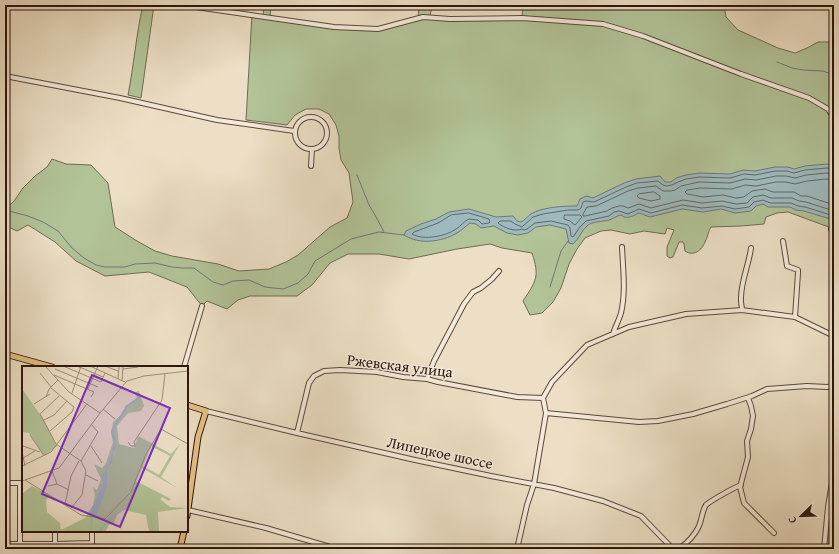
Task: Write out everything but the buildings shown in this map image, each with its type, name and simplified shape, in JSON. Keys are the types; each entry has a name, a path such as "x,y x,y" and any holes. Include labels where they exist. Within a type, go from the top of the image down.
{"main road":[{"path":"5,354 48,366"},
{"name":"Липецкое шоссе","path":"188,405 206,411"},
{"path":"188,510 198,437 206,411"},
{"path":"180,549 184,532"}],"street":[{"path":"182,5 334,27 378,29 424,17 450,19 522,18 602,24 643,36 741,74 809,98 828,109 834,118"},
{"path":"5,76 120,98 217,120 294,131"},
{"path":"314,116 322,121 327,129 326,138 321,146 312,149 306,148 299,144 295,137 294,131 298,122 305,117 314,116"},
{"path":"311,166 312,149"},
{"path":"783,241 787,266 798,270 795,317"},
{"path":"613,334 621,313 623,295 624,276 622,247"},
{"path":"742,310 742,290 751,248"},
{"path":"426,379 464,304 474,292 492,279 499,271"},
{"path":"184,366 202,306"},
{"path":"517,549 527,505 534,484 546,413 544,398 552,382 587,345 629,327 686,314 742,310 795,317 834,336"},
{"name":"Ржевская улица","path":"297,433 309,382 314,376 324,371 340,370 377,372 403,377 426,379 517,397 544,398"},
{"path":"546,413 639,422 658,421 693,414 748,398 767,389 807,386 834,386"},
{"path":"748,398 753,416 747,441 748,457 741,485 744,503 774,533"},
{"name":"Липецкое шоссе","path":"206,411 297,433 491,476 534,484 603,501 641,516 673,549"},
{"path":"824,549 828,507 834,470"},
{"path":"5,483 20,483 20,549"},
{"path":"679,549 690,539 699,526 704,508 708,503 741,485"},
{"path":"188,510 266,528 337,549"},
{"path":"55,532 55,547"},
{"path":"92,532 92,549"},
{"path":"5,544 55,547 92,543"}],"green space":[{"path":"143,5 154,5 141,98 128,95"},
{"path":"264,5 271,5 270,17 334,27 378,29 418,18 419,5 432,5 430,17 522,17 523,5 724,5 726,17 738,30 778,48 795,53 818,42 834,42 834,229 788,212 777,213 766,217 764,224 711,227 704,245 700,250 694,253 688,253 685,251 683,242 679,242 673,257 670,258 667,256 667,247 674,230 667,228 665,234 644,231 630,234 611,230 601,231 585,238 577,249 569,264 561,288 553,302 542,313 530,315 523,301 534,283 536,273 532,253 502,248 490,244 409,259 379,254 348,254 330,263 312,285 297,296 250,296 238,300 227,309 207,301 202,306 187,287 149,272 105,276 76,261 55,242 28,225 17,231 6,226 5,228 5,205 10,205 23,188 47,167 52,159 66,164 91,165 108,183 115,227 137,241 155,251 172,256 218,264 239,271 269,269 286,262 298,255 330,227 347,218 353,202 349,173 341,160 339,136 336,125 329,114 319,109 306,109 295,115 287,125 246,120 252,14 263,16"},
{"path":"834,506 834,549 824,549 828,507"}],"water":[{"path":"827,164 834,166 834,220 790,207 768,207 763,204 756,206 751,211 735,213 721,209 703,212 682,209 650,217 639,213 627,217 621,215 609,220 589,224 573,244 569,243 566,229 550,225 536,227 528,233 518,235 507,233 494,226 481,228 476,224 470,223 459,232 444,239 424,241 404,235 406,231 449,212 469,209 496,217 513,216 517,221 521,222 531,214 547,208 577,206 580,199 586,196 593,198 636,179 660,176 665,182 671,182 676,178 699,173 730,174 743,170 755,171 775,167 788,167 794,169 805,166"}],"waterway":[{"path":"777,62 792,68 823,71 834,75"},
{"path":"357,175 369,205 384,232"},
{"path":"9,211 43,222 58,231 72,248 84,258 96,265 105,267 125,267 135,264 155,263 172,267 194,268 213,282 223,285 233,281 249,280 265,287 283,289 298,283 308,274 315,261 351,239 379,232 404,235"},
{"path":"550,287 561,251 568,241"}]}
